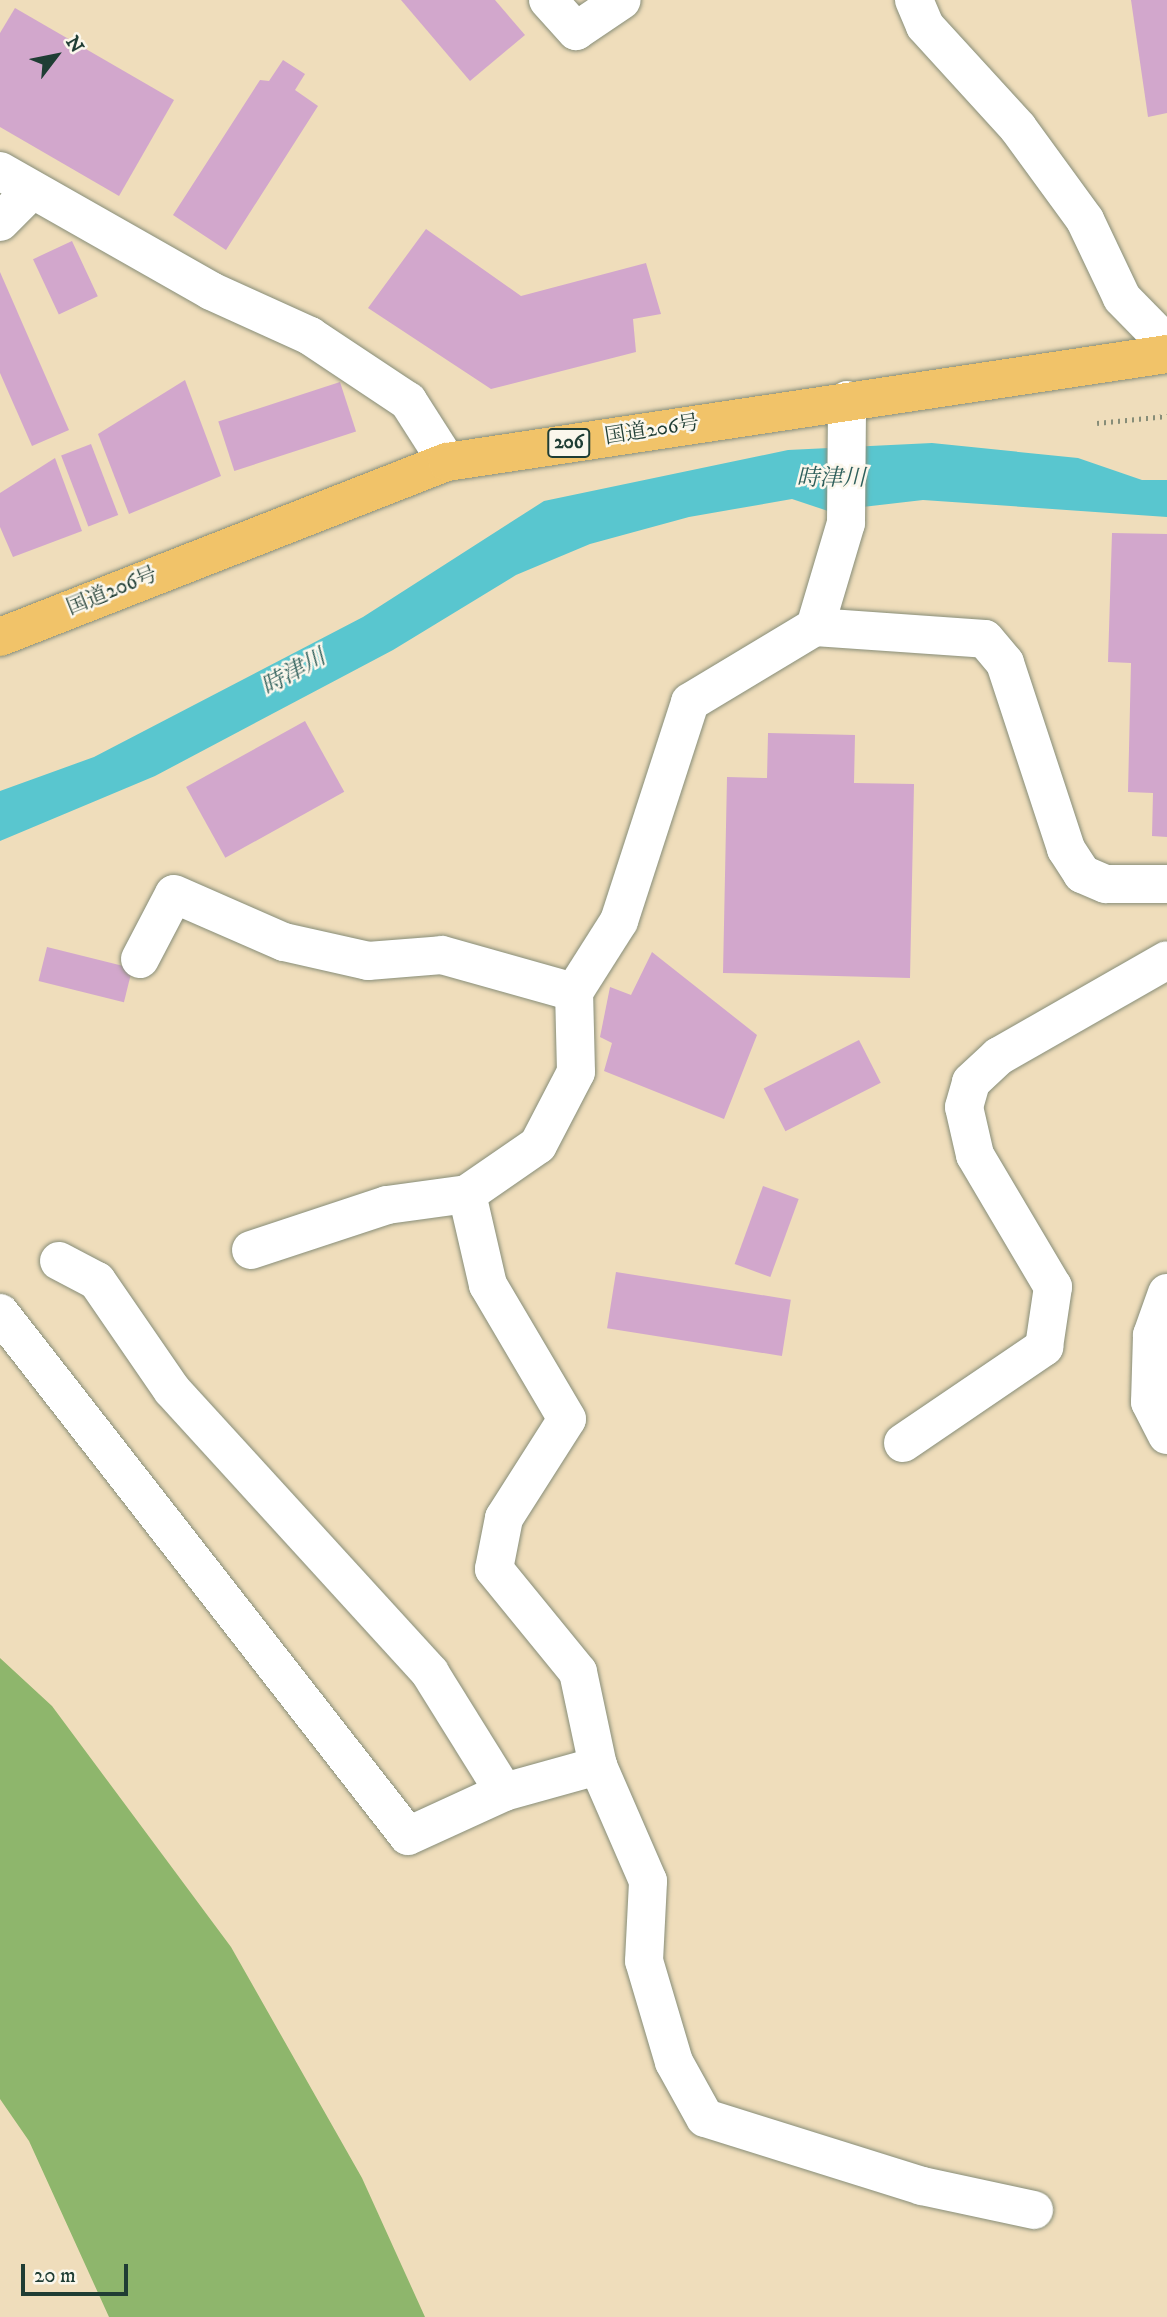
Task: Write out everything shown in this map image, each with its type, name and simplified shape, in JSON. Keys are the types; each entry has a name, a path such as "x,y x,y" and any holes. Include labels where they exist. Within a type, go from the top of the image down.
{"highway":[{"name":"国道206号","path":"0,637 447,462 846,418 1167,354"}],"street":[{"path":"548,0 576,31 622,0"},
{"path":"914,0 925,26 1018,128 1085,220 1122,298 1167,344"},
{"path":"0,222 15,181 211,291 310,336 408,401 447,462"},
{"path":"815,627 846,523 846,418"},
{"path":"251,1250 387,1205 467,1194 538,1145 576,1072 574,992 619,921 690,702 815,627 985,639 1005,663 1066,849 1082,874 1106,884 1167,884"},
{"path":"140,959 174,894 284,942 368,961 442,955 574,992"},
{"path":"904,1443 1044,1347 1053,1287 975,1155 964,1107 971,1082 999,1056 1167,960"},
{"path":"467,1194 488,1285 567,1419 505,1518 494,1569 578,1672 598,1766 648,1881 644,1961 674,2062 705,2118 922,2186 1034,2210"},
{"path":"59,1261 97,1281 172,1390 430,1673 505,1792"},
{"path":"1167,1293 1152,1335 1150,1402 1167,1435"},
{"path":"0,1313 408,1836 505,1792 598,1766"}],"path":[{"path":"1097,423 1167,416"}],"green space":[{"path":"0,1658 52,1706 231,1947 362,2178 425,2317 109,2317 29,2141 0,2099"}],"water":[{"name":"時津川","path":"932,443 1078,458 1142,480 1167,480 1167,517 923,500 828,511 792,499 689,517 590,544 516,575 393,650 155,776 0,841 0,791 94,757 363,617 544,501 788,450"}],"building":[{"path":"401,0 495,0 525,35 470,81"},
{"path":"1131,0 1167,0 1167,113 1148,117"},
{"path":"15,8 174,100 119,196 0,127 0,33"},
{"path":"283,60 305,74 295,90 318,106 226,250 173,215 260,80 269,81"},
{"path":"426,229 521,296 646,263 661,314 633,319 636,352 491,389 368,308"},
{"path":"72,241 98,296 59,314 33,259"},
{"path":"0,272 69,430 32,446 0,373"},
{"path":"185,380 221,476 129,514 98,434"},
{"path":"340,382 356,431 234,471 218,422"},
{"path":"91,444 118,515 88,526 61,455"},
{"path":"55,458 82,531 13,557 0,527 0,493"},
{"path":"1112,533 1167,534 1167,837 1152,836 1153,793 1128,792 1131,663 1108,662"},
{"path":"305,721 344,792 225,858 186,787"},
{"path":"768,733 855,735 854,783 914,784 910,978 723,973 727,777 767,778"},
{"path":"47,947 132,968 124,1002 39,981"},
{"path":"652,952 757,1035 724,1119 604,1071 612,1043 600,1037 610,987 631,995"},
{"path":"859,1040 881,1083 785,1131 764,1089"},
{"path":"763,1186 799,1199 770,1277 735,1264"},
{"path":"616,1272 791,1300 782,1356 607,1328"}]}
